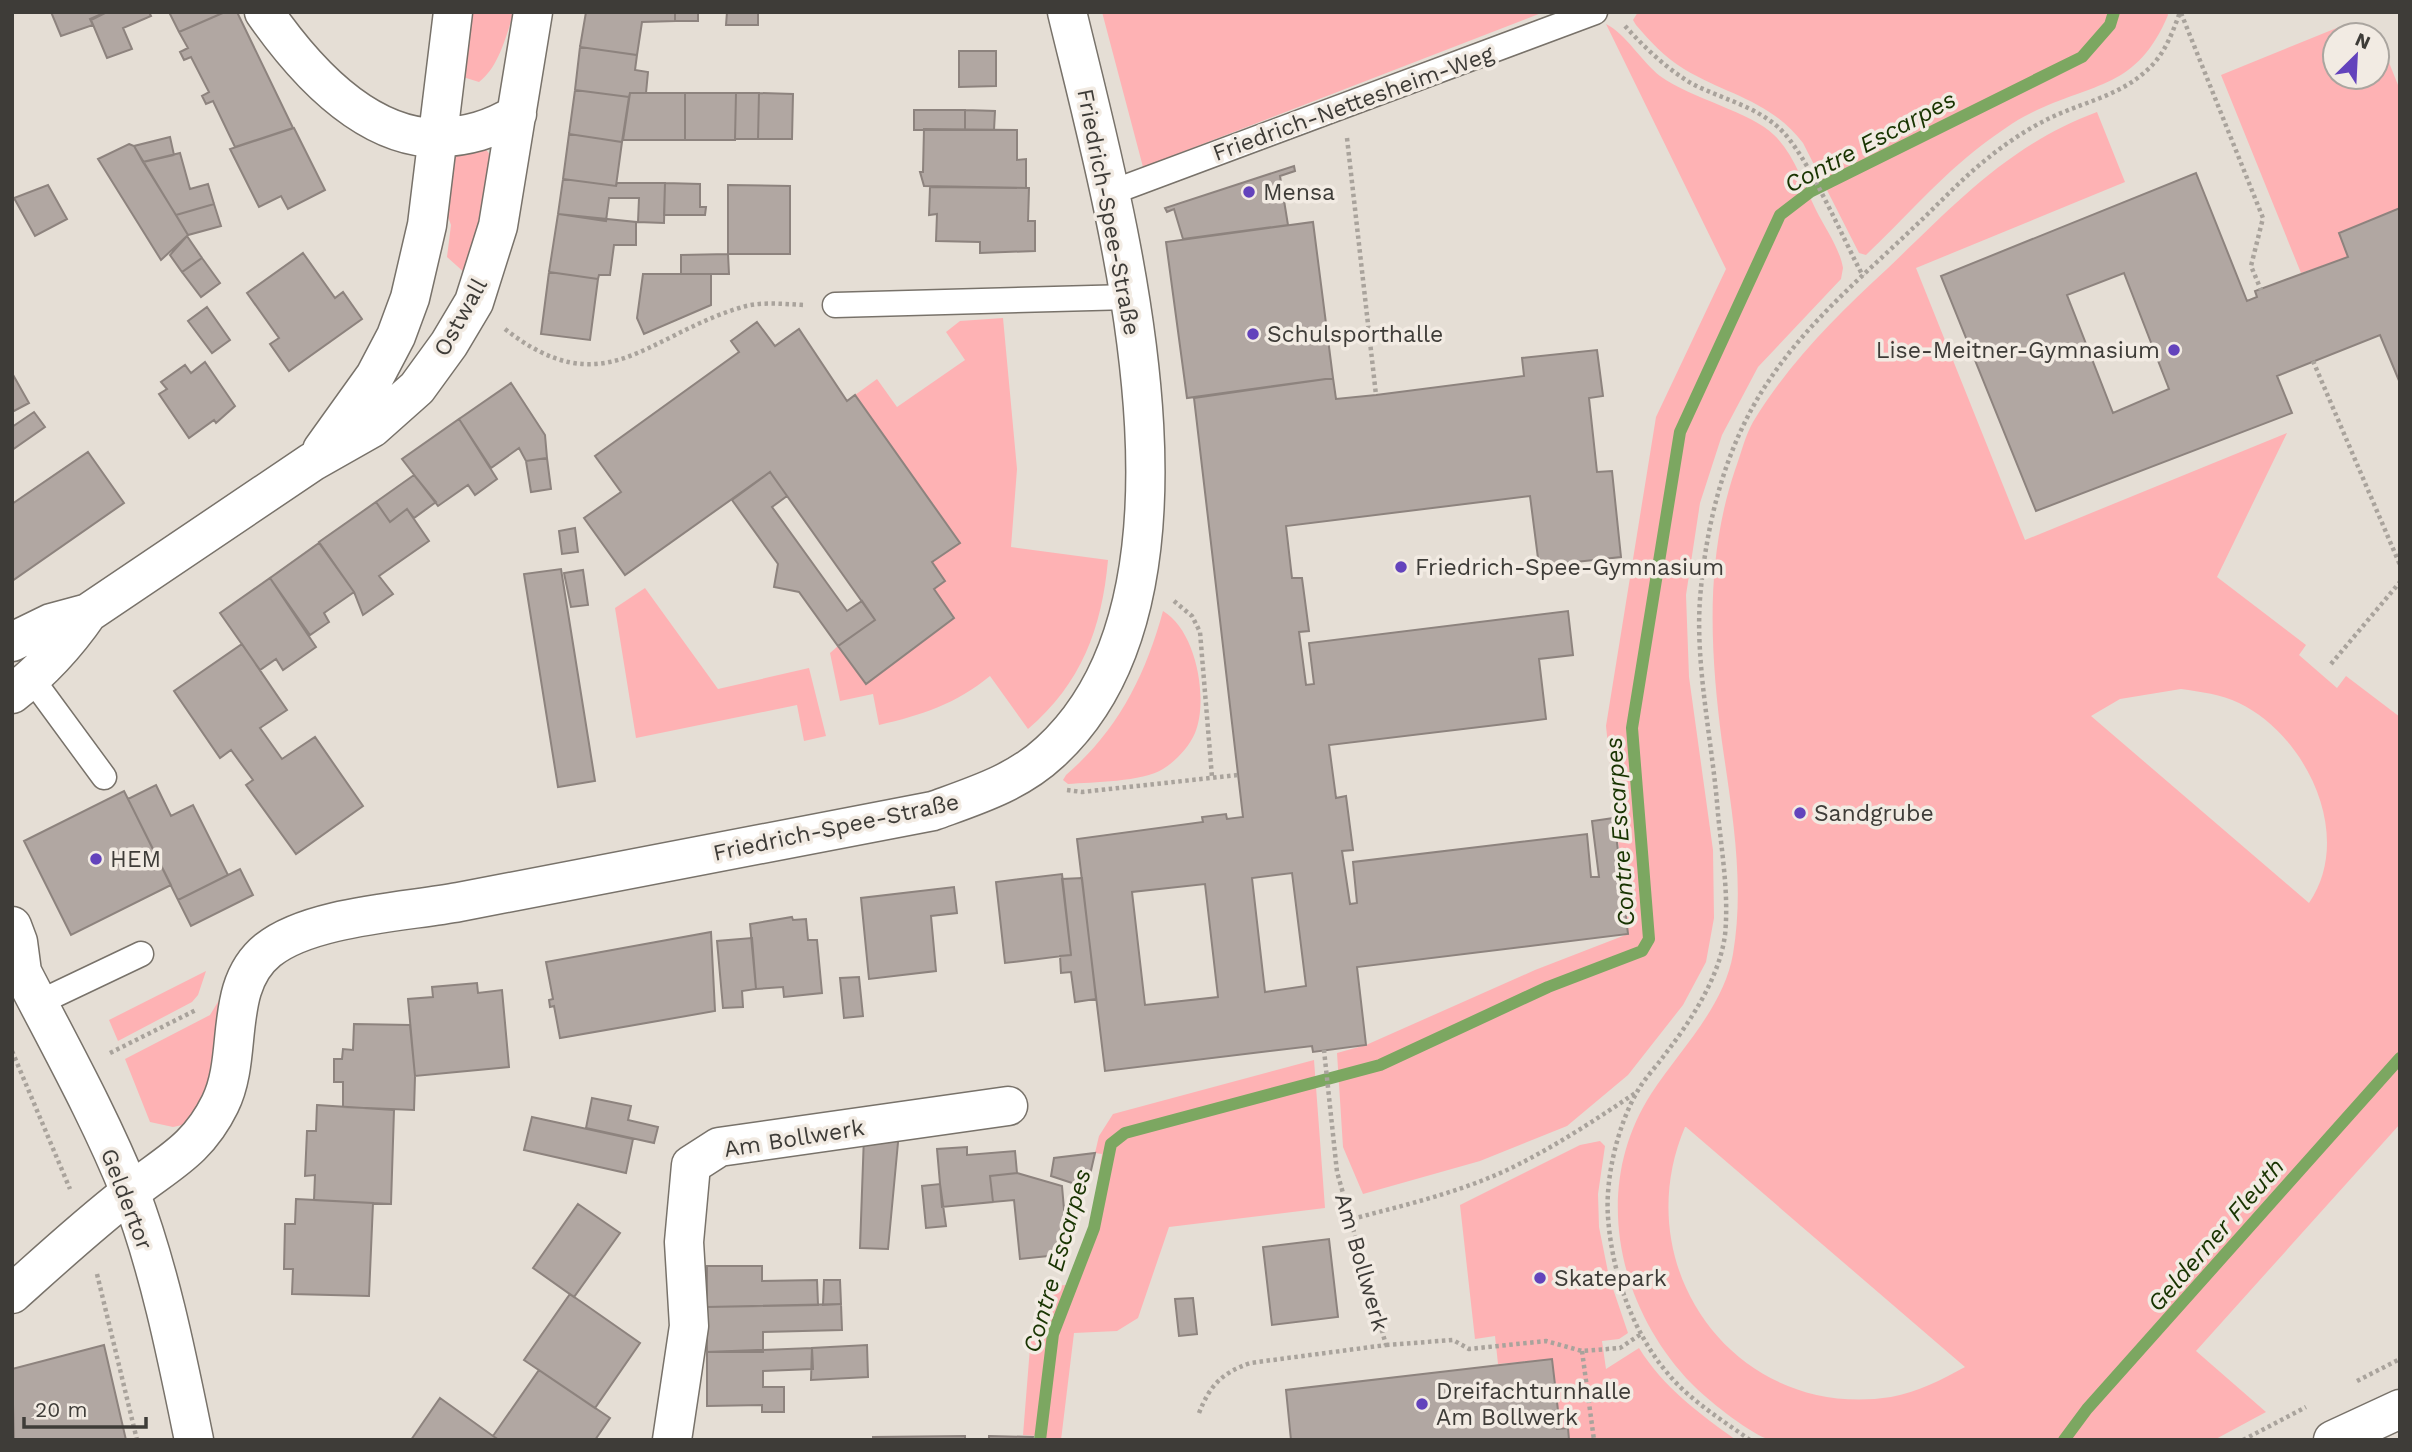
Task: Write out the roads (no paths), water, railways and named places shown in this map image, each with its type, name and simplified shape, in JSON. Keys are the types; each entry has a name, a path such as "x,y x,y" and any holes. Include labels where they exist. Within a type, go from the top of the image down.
{"street":[{"path":"264,12 302,61 361,111 395,131 415,138 468,136 486,131 517,114"},
{"name":"Ostwall","path":"312,462 374,376 396,336 420,259 453,12"},
{"name":"Ostwall","path":"12,642 51,623 88,613 312,462 372,428 417,388 449,344 474,302 498,226 533,12"},
{"name":"Friedrich-Spee-Straße","path":"12,1294 130,1193 185,1154 211,1122 230,1077 243,988 267,951 292,935 319,926 933,811 987,792 1034,765 1066,737 1094,698 1122,639 1136,589 1143,548 1145,495 1141,407 1130,296 1110,193 1067,12"},
{"name":"Ostwall","path":"22,686 69,642 88,613"},
{"name":"Geldertor","path":"12,926 18,942 24,980 73,1072 130,1193 170,1326 194,1440"},
{"name":"Am Bollwerk","path":"673,1440 689,1326 684,1242 691,1165 719,1147 1008,1106"},
{"path":"2333,1440 2384,1423"}],"lane":[{"name":"Friedrich-Nettesheim-Weg","path":"1110,193 1595,12"},
{"path":"835,305 1130,296"},
{"path":"22,686 104,777"},
{"path":"24,980 141,954"}],"waterway":[{"name":"Contre Escarpes","path":"1040,1440 1053,1334 1094,1228 1111,1144 1125,1133 1380,1065 1548,987 1642,951 1649,939 1632,728 1680,432 1780,215 1810,192 2082,57 2110,25 2114,12"},
{"name":"Gelderner Fleuth","path":"2064,1440 2087,1409 2400,1058"}],"place":[{"name":"Mensa","path":"1249,192"},
{"name":"Schulsporthalle","path":"1253,334"},
{"name":"Lise-Meitner-Gymnasium","path":"2174,350"},
{"name":"Friedrich-Spee-Gymnasium","path":"1401,567"},
{"name":"Sandgrube","path":"1800,813"},
{"name":"HEM","path":"96,859"},
{"name":"Skatepark","path":"1540,1278"},
{"name":"Dreifachturnhalle Am Bollwerk","path":"1422,1404"}]}
